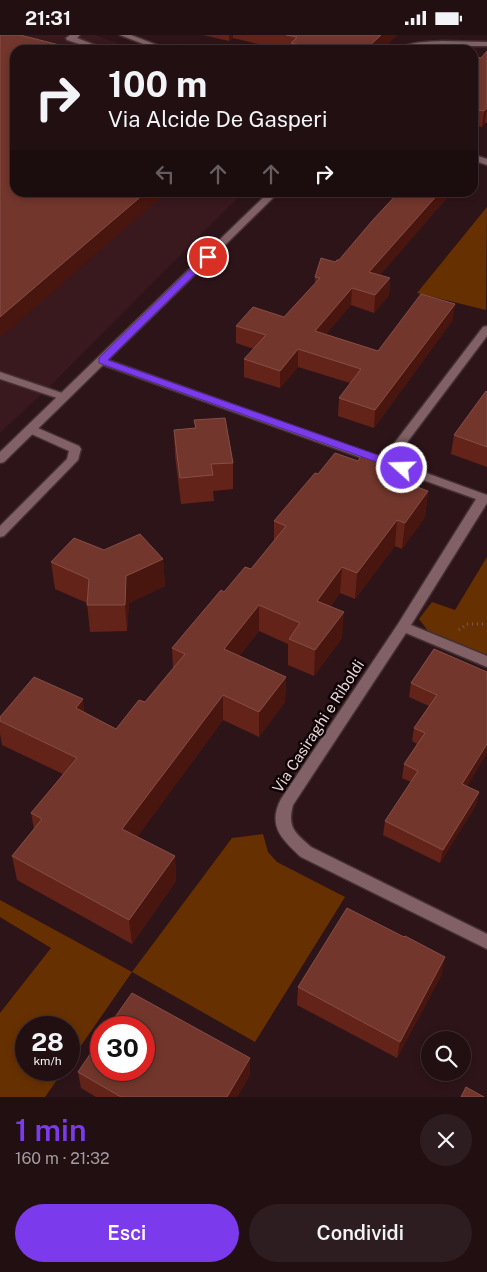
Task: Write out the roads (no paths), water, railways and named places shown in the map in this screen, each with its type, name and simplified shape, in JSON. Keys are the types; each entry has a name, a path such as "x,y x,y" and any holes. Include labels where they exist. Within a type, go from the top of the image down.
{"street":[{"path":"76,35 70,38 90,45"},
{"path":"124,35 152,45"},
{"path":"424,45 487,44"},
{"path":"0,459 269,197"},
{"path":"386,462 487,329"},
{"path":"102,361 485,498"},
{"path":"0,375 64,397"},
{"path":"0,533 72,460 75,449 31,429"},
{"name":"Via Casiraghi e Riboldi","path":"485,498 403,627 286,803 283,815 286,834 306,852 487,941"},
{"path":"403,627 487,662"}]}
